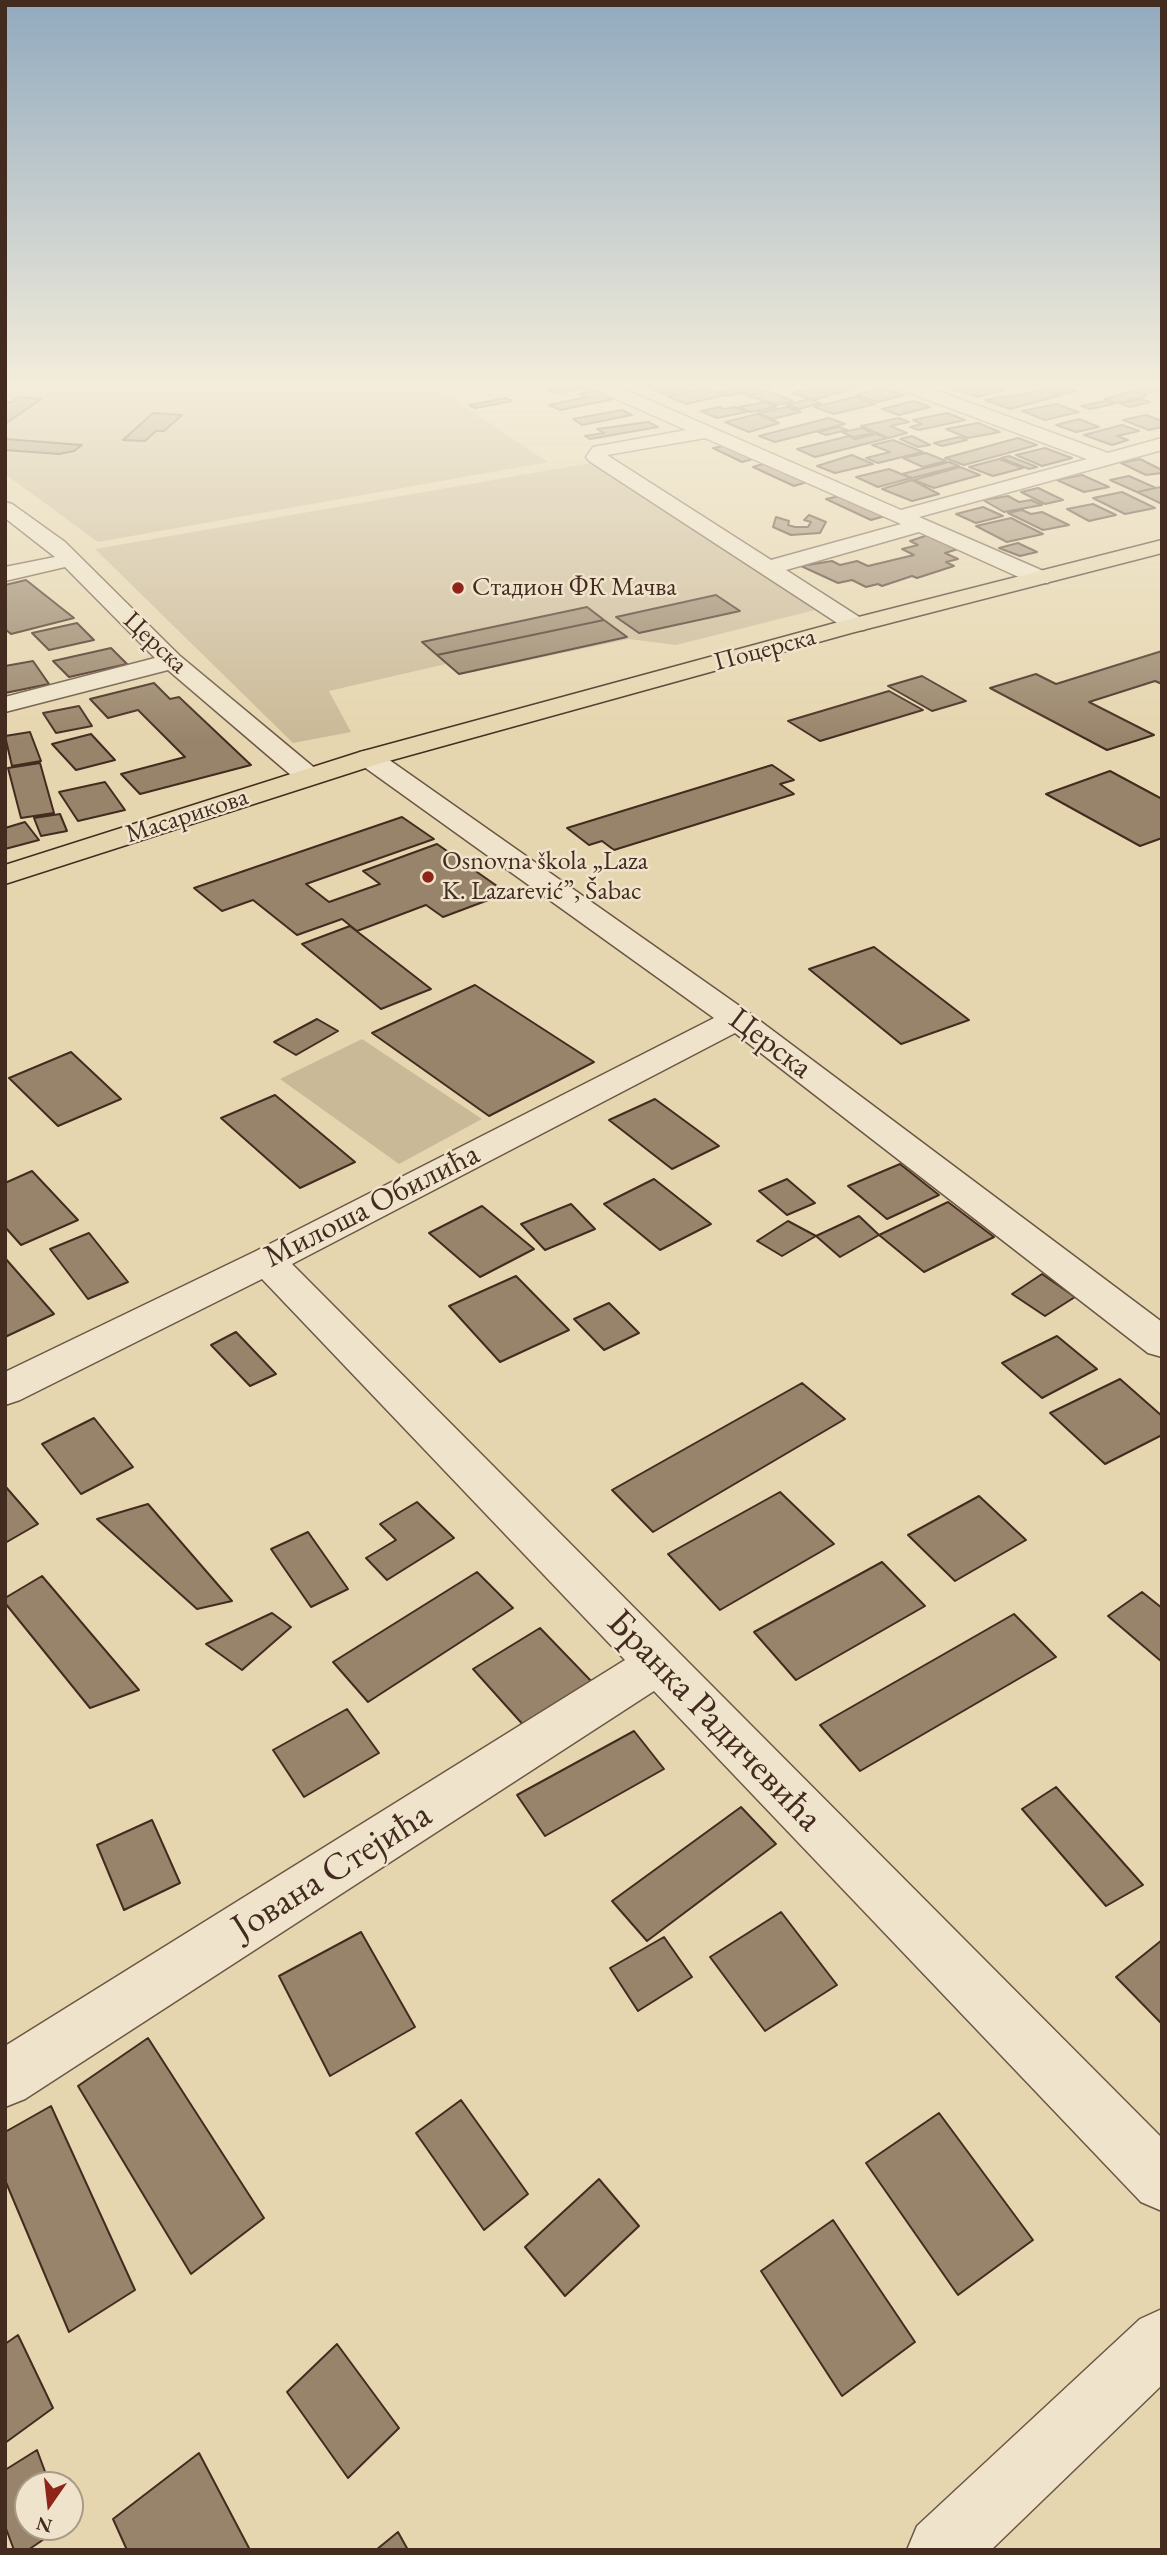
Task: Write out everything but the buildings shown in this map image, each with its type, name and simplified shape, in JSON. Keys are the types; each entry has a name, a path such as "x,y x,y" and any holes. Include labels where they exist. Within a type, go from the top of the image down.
{"main road":[{"name":"Поцерска","path":"369,758 856,625 1162,546"},
{"name":"Масарикова","path":"5,875 369,758"}],"street":[{"path":"666,502 856,625"},
{"path":"869,502 1040,578"},
{"path":"901,516 951,502"},
{"name":"Церска","path":"5,508 57,547 172,661 308,776"},
{"path":"768,568 922,525"},
{"path":"5,574 69,560"},
{"path":"5,705 172,661"},
{"name":"Церска","path":"369,758 737,1018 1162,1343"},
{"name":"Милоша Обилића","path":"5,1390 267,1261 737,1018"},
{"name":"Бранка Радичевића","path":"267,1261 1162,2181"},
{"name":"Јована Стејића","path":"5,2079 658,1664"},
{"path":"941,2550 1162,2342"}],"shaded area":[{"path":"44,502 322,502 98,542"},
{"name":"Стадион ФК Мачва","path":"365,502 651,502 815,610 676,645 629,639 459,675 446,664 329,691 351,732 293,743 95,549"},
{"path":"362,1039 482,1119 399,1164 280,1079"}],"place":[{"name":"Стадион ФК Мачва","path":"458,588"},
{"name":"Osnovna škola „Laza K. Lazarević”, Šabac","path":"428,877"}]}
